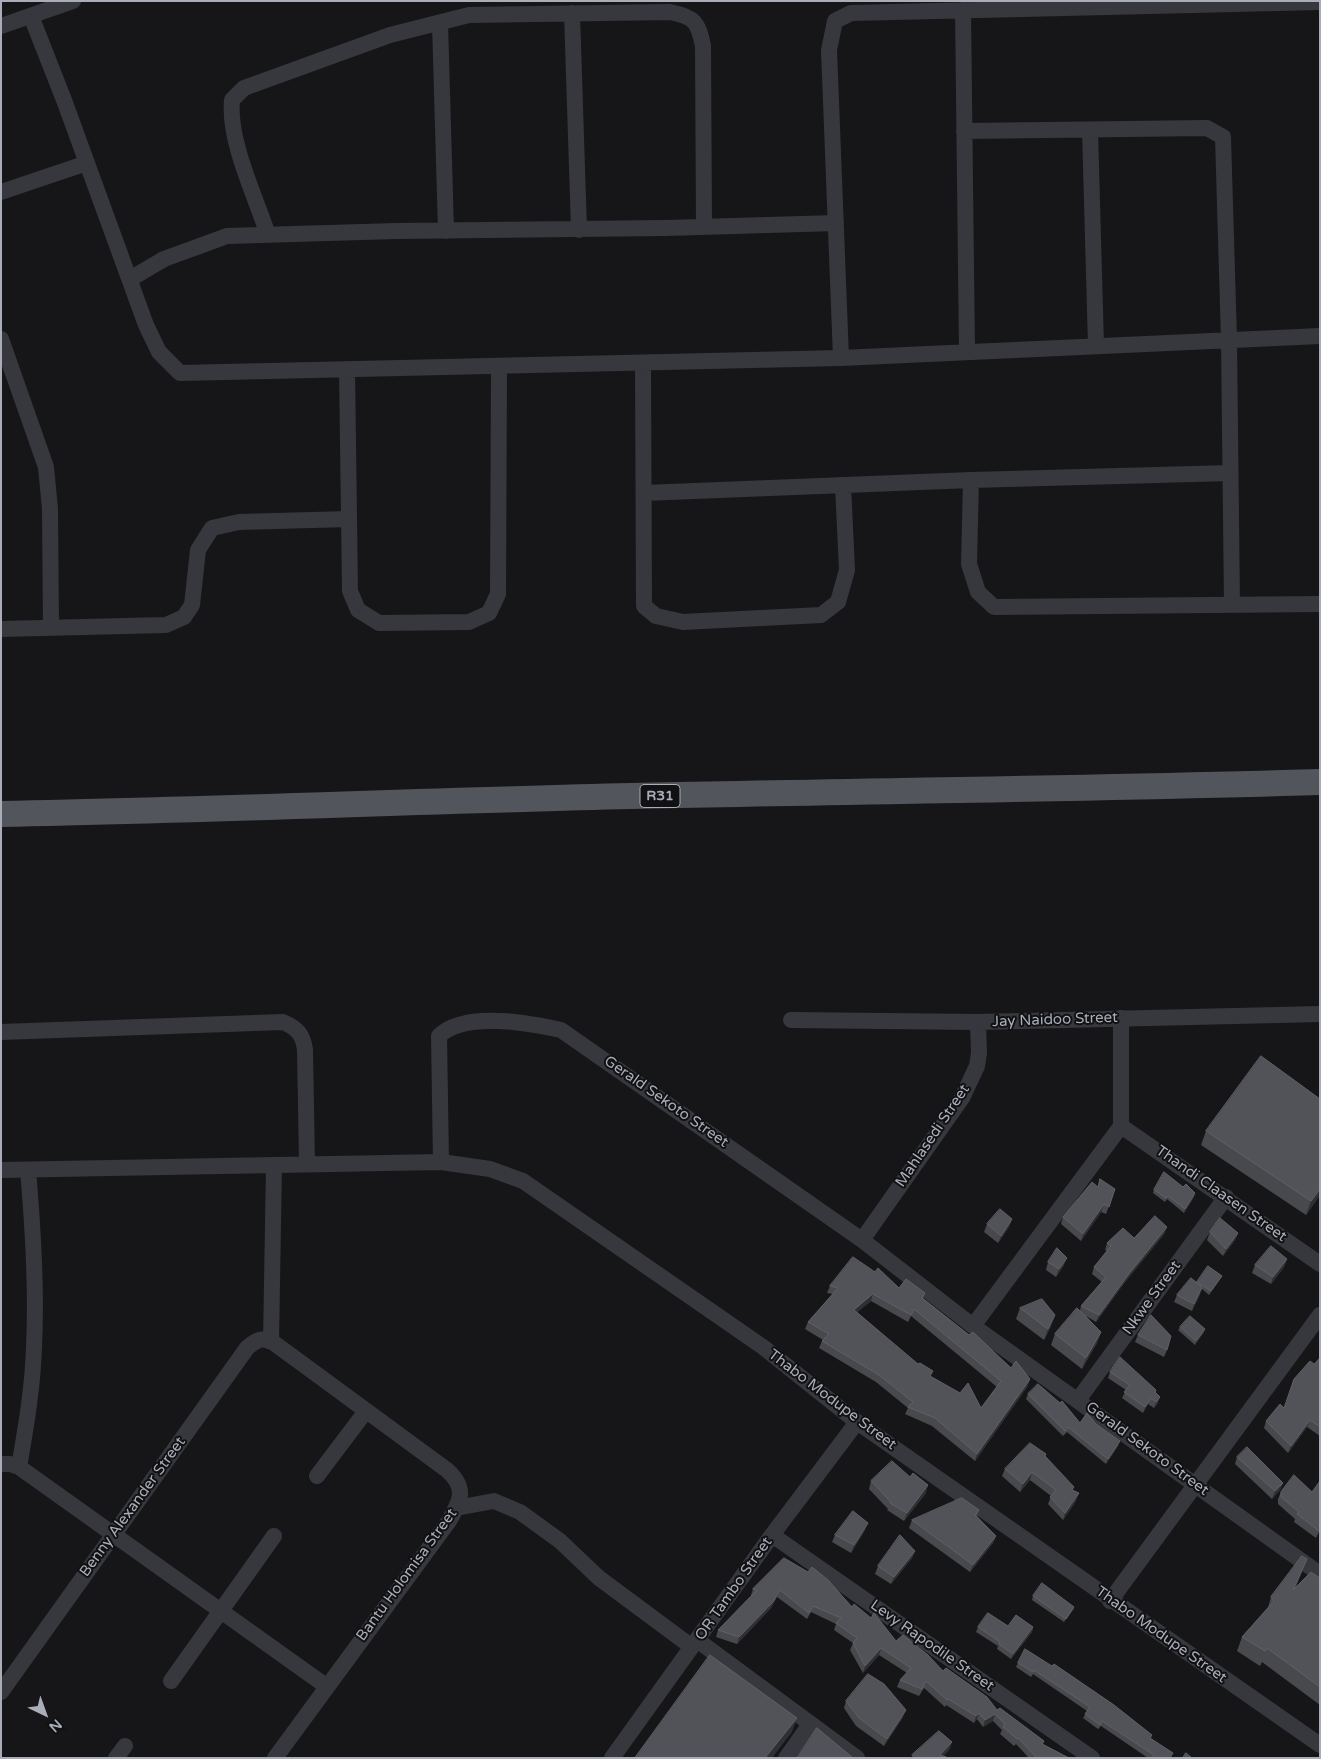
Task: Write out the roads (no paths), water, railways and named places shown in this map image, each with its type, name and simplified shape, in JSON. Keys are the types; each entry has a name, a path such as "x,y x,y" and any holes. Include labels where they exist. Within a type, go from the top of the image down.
{"main road":[{"name":"R31","path":"1,814 385,802 848,791 1132,788 1320,782"}],"street":[{"path":"1,26 73,1"},
{"path":"841,358 829,50 835,21 851,12 1320,2"},
{"path":"963,10 967,352"},
{"path":"268,235 233,134 230,115 232,100 244,88 390,35 469,15 670,12 688,16 699,27 703,46 704,227"},
{"path":"572,14 579,230"},
{"path":"30,16 159,352 180,373 841,358 1320,336"},
{"path":"440,23 446,231"},
{"path":"964,131 1207,128 1223,137 1229,340 1232,605"},
{"path":"1090,130 1096,346"},
{"path":"1,192 87,162"},
{"path":"130,279 164,259 227,236 579,230 836,223"},
{"path":"1,340 46,467 50,509 52,628"},
{"path":"643,363 644,606 656,616 683,622 821,615 838,602 847,570 843,485"},
{"path":"346,370 350,591 358,610 379,623 469,622 489,613 498,594 499,366"},
{"path":"644,493 971,480 1230,473"},
{"path":"971,480 969,564 978,592 994,607 1320,604"},
{"path":"1,629 166,625 184,617 192,605 198,550 212,528 239,522 349,520"},
{"name":"Jay Naidoo Street","path":"791,1020 978,1022 1320,1014"},
{"path":"973,1326 1121,1126 1121,1018"},
{"name":"Gerald Sekoto Street","path":"442,1162 439,1036 450,1028 482,1020 538,1025 561,1030 576,1038 862,1240 973,1326 1196,1484 1317,1565"},
{"path":"1,1032 283,1022 294,1026 304,1039 307,1164"},
{"name":"Mahlasedi Street","path":"862,1240 962,1098 976,1066 979,1053 978,1022"},
{"name":"Thandi Claasen Street","path":"1121,1126 1320,1264"},
{"name":"Thabo Modupe Street","path":"1,1170 442,1162 490,1169 523,1180 763,1347 857,1422 1110,1601 1320,1745"},
{"path":"272,1343 274,1165"},
{"path":"19,1467 28,1416 34,1346 35,1259 28,1170"},
{"name":"Nkwe Street","path":"1078,1400 1226,1197"},
{"path":"1110,1601 1320,1315"},
{"name":"Benny Alexander Street","path":"1,1692 247,1348 261,1339 272,1343"},
{"name":"Bantu Holomisa Street","path":"272,1343 456,1479 460,1488 456,1508 449,1521 275,1758"},
{"path":"317,1476 366,1411"},
{"name":"OR Tambo Street","path":"612,1758 772,1535 857,1422"},
{"path":"1,1464 19,1467 326,1686"},
{"path":"456,1508 494,1502 520,1512 560,1541 599,1578 857,1758"},
{"name":"Levy Rapodile Street","path":"772,1535 1092,1758"},
{"path":"171,1681 274,1536"},
{"path":"786,1758 810,1724"}]}
